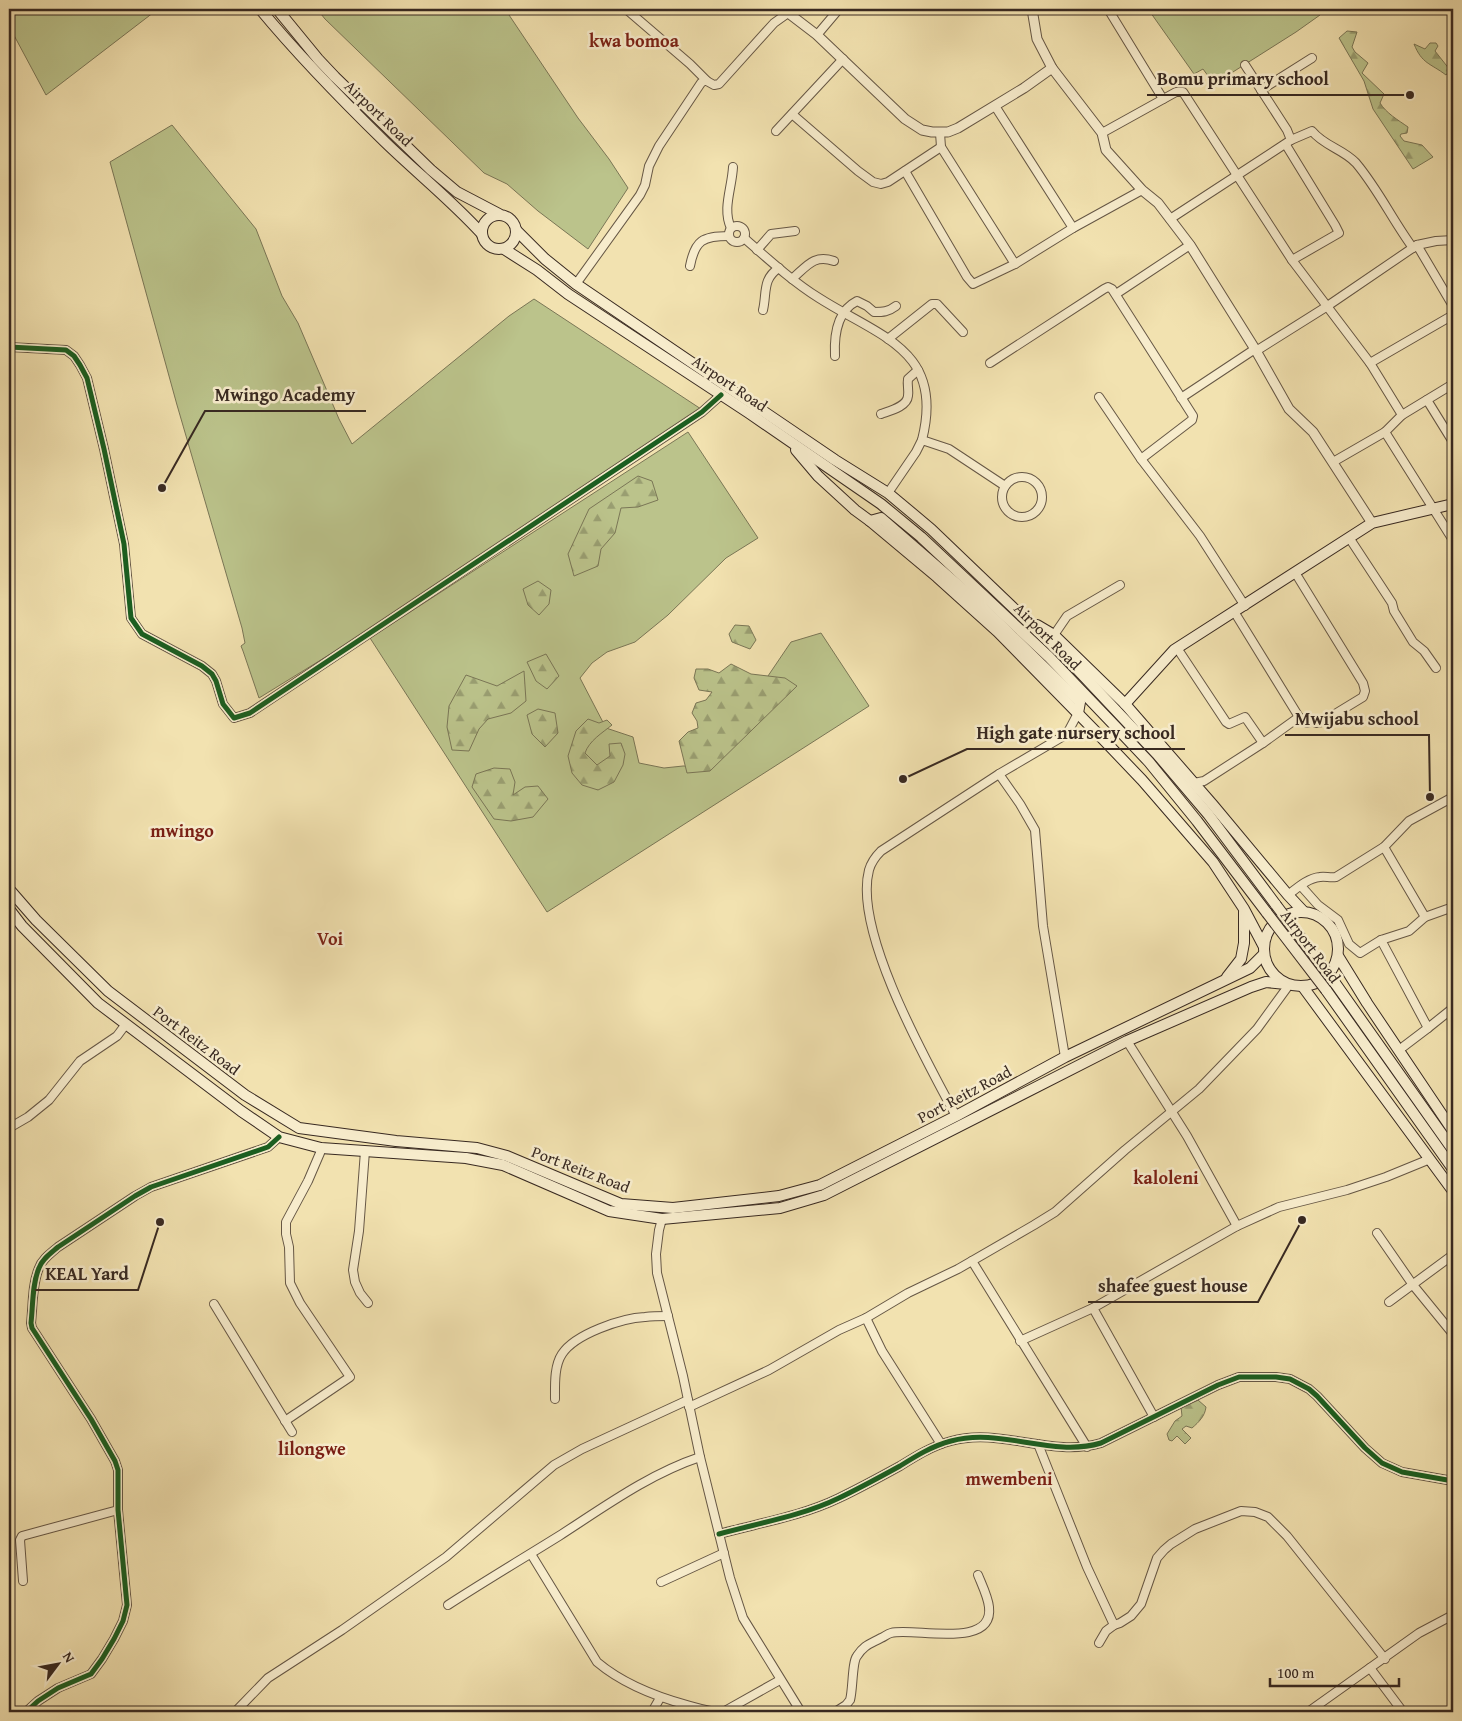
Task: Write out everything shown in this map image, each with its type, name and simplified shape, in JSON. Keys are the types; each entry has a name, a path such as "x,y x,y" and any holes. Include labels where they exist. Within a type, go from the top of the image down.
{"main road":[{"name":"Airport Road","path":"260,9 309,66 385,142 482,234"},
{"name":"Airport Road","path":"277,9 335,77 431,170 457,192 499,214"},
{"path":"499,214 509,217 516,230 515,239 512,244 504,249 490,246 486,243 482,234 486,220 499,214"},
{"name":"Airport Road","path":"516,230 545,260 576,284 835,460 888,493 943,540 1077,669 1157,754 1227,838 1335,983 1453,1150"},
{"name":"Airport Road","path":"504,249 881,504 921,537 1050,656 1154,769 1215,844 1326,990 1453,1169"},
{"path":"788,440 818,476 855,510 937,577 998,632 1142,780 1213,862 1244,909 1264,950 1269,968 1274,975 1288,984"},
{"path":"1126,704 1177,648 1187,640 1296,574 1372,523 1453,504"},
{"path":"1023,618 1054,635 1126,704 1304,912"},
{"name":"Port Reitz Road","path":"9,889 36,920 108,991 245,1096 300,1128 396,1141 477,1148 508,1156 621,1204 673,1208 779,1196 820,1184 956,1116 1066,1057 1250,968 1264,950"},
{"path":"9,909 22,926 98,1002 241,1111 279,1137 321,1148 466,1158 503,1165 609,1211 662,1220 780,1208 824,1195 1127,1041 1251,987 1266,982 1303,987 1315,984 1326,978 1334,968 1338,956 1337,940 1332,928 1322,918 1304,912 1291,913 1274,923 1267,934 1264,950"},
{"path":"1225,980 1241,959 1244,943 1244,909"},
{"path":"1338,956 1453,1131"},
{"path":"1303,987 1453,1191"}],"street":[{"path":"626,9 707,81 714,85 719,84 785,11 817,35 905,119 922,130 948,132 958,128 1052,68"},
{"path":"817,35 839,9"},
{"path":"1031,9 1037,39 1052,68 1102,133 1106,150 1142,190 1158,204 1190,245 1256,350 1289,409 1313,432 1372,523"},
{"path":"1108,9 1163,99"},
{"path":"1261,90 1312,58"},
{"path":"776,131 843,59"},
{"path":"1245,65 1287,130 1288,143 1338,233 1292,260"},
{"path":"576,284 640,195 645,185 648,166 664,136 698,86 703,81 707,81"},
{"path":"1102,133 1176,92 1183,92 1292,260 1370,363 1402,415"},
{"path":"995,106 1073,228"},
{"path":"792,114 858,172 873,182 884,184 941,147"},
{"path":"1170,219 1288,143 1312,131 1329,146 1350,158 1364,174 1453,306"},
{"path":"940,132 941,147 1015,264"},
{"path":"733,167 727,220 735,242 744,238"},
{"path":"905,171 970,282 974,284 1015,264 1073,228 1142,190"},
{"path":"690,266 698,243 730,232 737,226 742,228 745,233 744,238"},
{"path":"757,250 771,234 795,231"},
{"path":"744,238 792,279 842,313 905,351 918,370 924,384 927,404 922,440 888,493"},
{"path":"1181,398 1326,307 1415,247 1436,241 1453,240"},
{"path":"1116,294 1190,245"},
{"path":"792,279 818,258 827,258 834,261"},
{"path":"763,310 766,283 768,278 779,268"},
{"path":"990,363 1104,289 1112,290 1193,414 1193,418 1141,459"},
{"path":"835,356 836,332 842,313 857,301 874,312 889,311 896,306"},
{"path":"888,339 932,304 937,304 963,332"},
{"path":"1370,363 1453,315"},
{"path":"9,348 66,350 74,356 87,378 102,440 124,544 131,618 142,634 202,666 212,674 223,704 234,718 250,713 702,412 720,394"},
{"path":"881,414 906,401 908,396 908,379 918,370"},
{"path":"1333,462 1385,432 1402,415 1453,384"},
{"path":"1099,397 1141,459 1200,536 1245,606"},
{"path":"1427,400 1453,442"},
{"path":"1385,432 1453,540"},
{"path":"922,440 949,449 1005,486"},
{"path":"1023,477 1035,481 1042,492 1042,504 1038,510 1028,517 1016,516 1010,513 1003,503 1002,497 1005,486 1016,478 1023,477"},
{"path":"1350,539 1394,607 1394,611 1413,642 1424,651 1436,668"},
{"path":"1234,613 1299,717 1307,723 1313,721 1322,722 1363,697 1365,690 1363,683 1296,574"},
{"path":"1054,635 1067,616 1120,585"},
{"path":"1177,648 1226,722 1229,724 1245,717 1263,743"},
{"path":"956,1116 930,1069 874,937 868,901 869,870 880,851 999,774 1062,738 1078,714"},
{"path":"1194,783 1204,781 1299,717"},
{"path":"999,774 1035,830 1043,926 1066,1057"},
{"path":"1288,895 1311,879 1321,876 1336,877 1384,847 1409,821 1453,797"},
{"path":"1384,847 1425,917"},
{"path":"1301,886 1318,905 1338,920 1349,944 1360,953 1382,940 1409,931 1425,917 1453,907"},
{"path":"1382,940 1428,1028"},
{"path":"235,1712 268,1678 342,1630 446,1557 554,1465 582,1449 769,1370 839,1330 866,1318 908,1293 972,1261 1034,1226 1077,1193 1125,1150 1199,1089 1257,1029 1288,984"},
{"path":"1399,1050 1453,1008"},
{"path":"9,1128 28,1117 49,1100 80,1061 117,1036 126,1024"},
{"path":"1127,1041 1172,1112 1237,1226"},
{"path":"26,1712 38,1701 58,1688 91,1674 102,1659 123,1621 126,1613 127,1599 118,1510 118,1470 115,1461 91,1419 31,1324 39,1268 46,1258 58,1247 135,1196 169,1180 268,1147 279,1137"},
{"path":"285,1421 347,1380 350,1376 321,1337 290,1283 290,1247 286,1222 308,1181 321,1148"},
{"path":"365,1151 359,1231 353,1270 355,1282 360,1293 368,1303"},
{"path":"1020,1341 1093,1308 1237,1226 1279,1207 1346,1190 1430,1160"},
{"path":"662,1220 658,1230 657,1272 700,1457 742,1618 800,1712"},
{"path":"1376,1233 1413,1285 1453,1334"},
{"path":"1388,1302 1450,1257"},
{"path":"972,1261 1087,1448"},
{"path":"214,1304 292,1432"},
{"path":"1093,1308 1154,1417"},
{"path":"555,1399 558,1363 562,1354 574,1341 585,1334 627,1320 644,1316 668,1316"},
{"path":"866,1318 882,1351 941,1444"},
{"path":"719,1534 816,1508 854,1491 927,1450 951,1440 998,1437 1065,1448 1087,1448 1115,1438 1218,1385 1239,1377 1260,1376 1290,1380 1309,1389 1353,1436 1382,1463 1402,1472 1453,1481"},
{"path":"1038,1444 1087,1567 1114,1625"},
{"path":"448,1605 647,1480 673,1467 700,1457"},
{"path":"23,1581 20,1540 22,1536 118,1510"},
{"path":"1099,1643 1106,1631 1126,1620 1141,1604 1157,1558 1171,1544 1195,1529 1241,1511 1255,1512 1268,1517 1287,1536 1384,1659"},
{"path":"661,1582 724,1553"},
{"path":"531,1554 597,1662 623,1681 660,1698 706,1710 722,1712 780,1680"},
{"path":"836,1712 850,1700 855,1657 867,1644 889,1633 949,1635 970,1632 981,1628 989,1617 989,1607 978,1575"},
{"path":"1308,1712 1419,1633 1453,1615"},
{"path":"1370,1668 1403,1712"},
{"path":"652,1712 660,1698"}],"green space":[{"path":"9,9 158,9 46,95 9,26"},
{"path":"317,9 505,9 578,118 628,188 588,249 538,211 507,184 484,173 325,19"},
{"path":"1148,9 1325,9 1320,15 1296,32 1214,84 1203,69 1194,74"},
{"path":"1347,31 1357,32 1352,47 1368,63 1362,73 1384,94 1380,103 1389,113 1408,127 1407,133 1400,136 1404,141 1422,145 1433,157 1413,169 1373,109 1364,81 1339,38"},
{"path":"1430,43 1436,43 1438,46 1435,51 1450,70 1446,75 1423,59 1414,44 1425,49"},
{"path":"172,125 256,229 282,296 298,323 339,419 352,444 509,316 534,299 701,409 389,618 259,698 241,646 245,643 242,628 177,405 110,162"},
{"path":"688,432 758,538 726,558 668,615 635,642 607,652 592,663 580,678 606,728 633,737 639,763 664,768 707,766 791,642 821,633 869,706 547,912 370,638"},
{"path":"638,476 652,481 658,500 638,507 621,508 615,533 601,549 598,566 574,576 568,554 589,509"},
{"path":"538,581 551,590 549,604 539,615 528,605 523,589"},
{"path":"735,625 749,626 756,640 750,649 732,642 729,634"},
{"path":"546,654 559,676 547,689 536,681 527,662"},
{"path":"731,664 751,674 785,678 797,686 710,771 687,773 679,741 688,732 698,728 697,721 692,713 696,703 706,700 712,692 699,690 694,678 696,669 708,669 719,673"},
{"path":"524,671 526,701 511,713 488,719 479,729 469,751 452,750 447,727 449,706 466,675 497,686"},
{"path":"538,709 555,713 558,733 545,747 532,734 527,715"},
{"path":"588,719 599,723 607,720 612,725 593,741 585,753 597,765 610,756 609,744 621,743 625,754 623,765 614,782 598,790 582,785 572,773 568,756 576,731"},
{"path":"494,768 510,769 515,782 513,795 525,787 538,786 548,799 533,817 511,821 494,819 472,787 476,774"},
{"path":"1198,1400 1206,1407 1203,1416 1192,1428 1186,1426 1182,1429 1191,1438 1185,1444 1177,1436 1172,1441 1169,1440 1167,1434 1175,1421 1182,1416 1181,1407"}],"cycle path":[{"path":"9,347 66,350 74,356 80,365 87,378 124,544 131,618 142,634 202,666 212,674 223,704 234,718 250,713 702,412 721,395"},
{"path":"26,1712 38,1701 58,1688 91,1674 114,1639 123,1621 127,1605 118,1510 118,1470 115,1461 91,1419 32,1328 34,1288 40,1265 58,1247 151,1187 268,1147 279,1137"},
{"path":"719,1534 810,1510 825,1504 924,1452 951,1441 970,1438 1007,1439 1064,1447 1082,1447 1101,1443 1218,1385 1239,1377 1290,1379 1309,1389 1317,1396 1365,1448 1382,1463 1402,1472 1453,1481"}],"place":[{"name":"Bomu primary school","path":"1410,95"},
{"name":"Mwingo Academy","path":"162,488"},
{"name":"High gate nursery school","path":"903,779"},
{"name":"Mwijabu school","path":"1430,797"},
{"name":"shafee guest house","path":"1302,1220"},
{"name":"KEAL Yard","path":"160,1222"}],"district":[{"name":"kwa bomoa","path":"634,40"},
{"name":"mwingo","path":"182,830"},
{"name":"Voi","path":"330,938"},
{"name":"kaloleni","path":"1166,1177"},
{"name":"lilongwe","path":"312,1448"},
{"name":"mwembeni","path":"1009,1478"}]}
